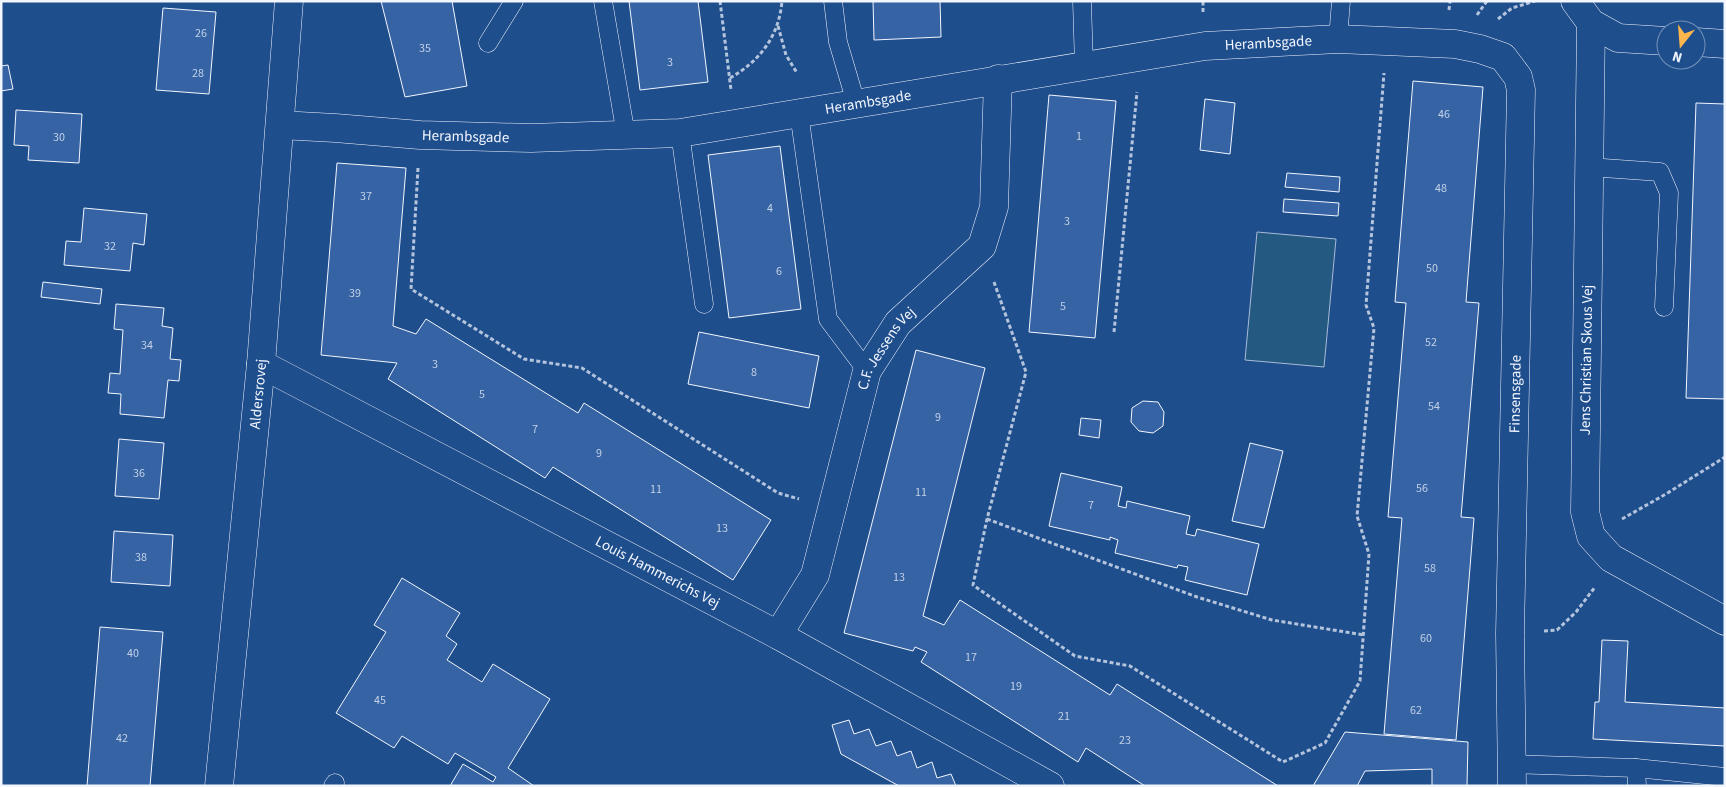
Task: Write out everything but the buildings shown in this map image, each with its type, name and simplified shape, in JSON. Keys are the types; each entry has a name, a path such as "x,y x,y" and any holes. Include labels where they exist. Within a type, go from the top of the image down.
{"street":[{"name":"Aldersrovej","path":"219,786 261,364 289,1"},
{"path":"1575,1 1591,23 1618,38 1656,40"},
{"name":"Jens Christian Skous Vej","path":"1591,23 1585,512 1591,536 1611,558 1725,621"},
{"name":"Herambsgade","path":"280,125 420,135 532,138 680,133 1206,46 1338,39 1455,44"},
{"path":"1706,43 1725,44"},
{"name":"Finsensgade","path":"1455,44 1480,49 1503,58 1518,76 1522,90 1510,633 1512,775"},
{"path":"982,246 994,207 998,79"},
{"name":"C.F. Jessens Vej","path":"778,635 814,575 867,371 898,323 982,246"},
{"name":"Louis Hammerichs Vej","path":"261,364 778,635 1050,786"}],"lane":[{"path":"488,43 514,1"},
{"path":"603,1 626,135"},
{"path":"833,1 838,42 856,103"},
{"path":"1082,1 1084,66"},
{"path":"1338,39 1341,1"},
{"path":"799,113 828,319 867,371"},
{"path":"680,133 704,304"},
{"path":"1589,167 1660,172 1669,193 1664,307"},
{"path":"1512,775 1725,777"}],"path":[{"path":"720,1 736,124"},
{"path":"730,78 745,69 759,56 770,41 778,25 782,1"},
{"path":"778,25 786,55 797,73"},
{"path":"982,246 1026,372 987,519 972,584 1075,656 1130,666 1283,762 1325,743 1360,681 1369,554 1357,516 1374,328 1366,305 1387,41"},
{"path":"1114,332 1141,57"},
{"path":"420,135 412,289 524,359 582,368 778,493 832,508"},
{"path":"1591,536 1666,494 1725,457"},
{"path":"987,519 1197,597 1272,620 1364,635"},
{"path":"1576,612 1590,595"}],"shaded area":[{"path":"1257,232 1336,239 1324,367 1245,360"}]}
